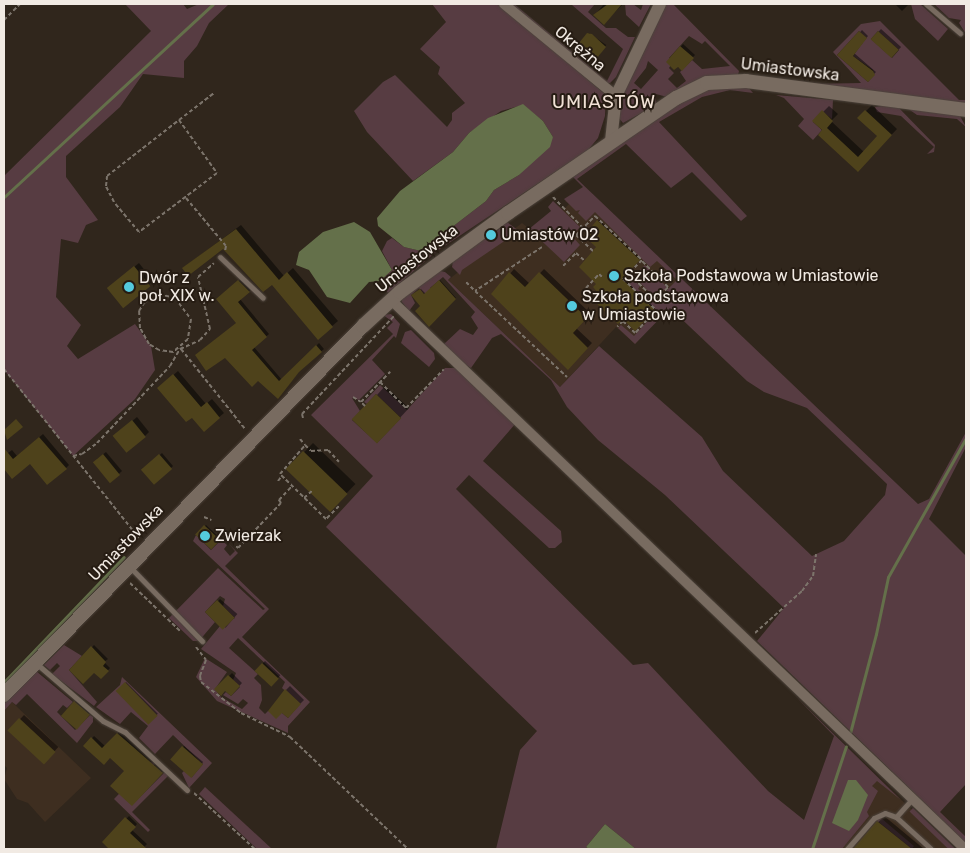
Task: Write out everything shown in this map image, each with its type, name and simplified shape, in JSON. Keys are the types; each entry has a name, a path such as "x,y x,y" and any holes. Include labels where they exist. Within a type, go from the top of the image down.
{"main road":[{"name":"Umiastowska","path":"4,695 253,438 391,300 611,141 693,89 726,80 966,110"}],"street":[{"name":"Okrężna","path":"504,4 616,96"},
{"path":"611,141 616,96 660,4"},
{"path":"391,300 965,849"}],"lane":[{"path":"926,4 960,33"},
{"path":"220,257 263,298"},
{"path":"125,570 202,642"},
{"path":"35,662 103,722 132,738 187,790"},
{"path":"896,817 912,799"},
{"path":"848,849 880,814 896,817 931,849"}],"path":[{"path":"4,20 20,4"},
{"path":"179,120 217,173 139,232 106,186 107,176 179,120 214,93"},
{"path":"553,196 552,198 589,230"},
{"path":"73,456 82,454 97,443 170,366 180,349 188,339 191,328 187,311 168,295 151,297 140,311 138,320 143,336 158,350 173,352 180,349 200,340 210,329 198,277 220,257 226,246 186,198"},
{"path":"593,250 576,236 595,216 668,287 656,300 629,274"},
{"path":"475,291 542,247"},
{"path":"563,266 576,253 585,261"},
{"path":"618,327 623,321 635,333 656,310 623,279 642,261"},
{"path":"590,300 595,296 586,288 600,274 602,277"},
{"path":"593,281 596,284"},
{"path":"466,282 567,377"},
{"path":"303,418 302,414 394,316"},
{"path":"180,349 253,438"},
{"path":"4,369 147,547"},
{"path":"380,382 406,408 444,369"},
{"path":"361,402 390,372"},
{"path":"353,397 365,406"},
{"path":"300,439 311,451 328,450 339,462"},
{"path":"278,481 281,477 281,471 305,445"},
{"path":"281,477 326,519 338,506"},
{"path":"236,546 238,548 292,486"},
{"path":"304,498 313,490"},
{"path":"204,517 211,520"},
{"path":"748,640 802,591 814,576 816,554"},
{"path":"125,570 185,636"},
{"path":"192,643 206,660 200,676 201,682 241,713 290,737 408,849"},
{"path":"187,790 196,794 255,849"}],"shaded area":[{"path":"125,4 183,4 187,9 199,4 229,4 209,23 197,46 184,61 184,78 143,74 120,107 66,156 66,177 98,220 86,225 78,243 61,239 56,297 81,325 67,346 78,359 135,324 151,346 155,370 135,399 73,456 4,370 4,176 151,31"},
{"path":"432,4 499,4 606,95 605,116 598,138 588,150 437,251 388,293 380,281 392,270 382,251 387,241 392,238 404,247 421,251 486,201 494,190 519,175 553,137 543,121 523,105 501,111 469,133 453,152 413,181 367,132 354,111 383,82 395,75 447,127 452,120 452,113 465,103 438,74 440,67 420,49 446,22"},
{"path":"508,4 514,4 607,81 623,49 572,5 595,4 588,12 606,28 616,28 628,37 635,37 616,77 610,83 604,84"},
{"path":"625,4 633,4 641,10 643,4 651,4 639,27 626,15"},
{"path":"666,4 673,4 739,71 738,75 707,76 667,97 656,94 656,105 623,123 618,117 622,96","holes":["689,36 702,44 705,41 730,66 702,69 692,60 680,72 686,81 677,88 668,79 674,73 669,68 673,62 669,58","648,61 658,70 641,89 634,83 646,68"]},
{"path":"911,4 920,4 948,29 938,41 915,19"},
{"path":"934,4 966,4 966,34 959,23 961,20 949,18"},
{"path":"880,21 959,100 966,100 966,105 812,84 861,83 833,52 861,24","holes":["859,31 866,38 853,56 873,70 874,75 868,82 837,55","878,31 899,50 892,58 871,39"]},
{"path":"747,86 753,93 730,90 702,97 659,122 747,216 741,221 692,172 671,188 626,144 577,179 918,504 929,499 966,432 966,447 929,519 966,556 966,784 940,812 966,837 966,843 757,641 784,608 665,495 598,440 567,407 551,380 501,334 492,338 471,368 464,364 444,344 460,329 473,335 478,328 471,317 475,312 443,277 430,288 438,296 426,296 419,288 411,295 415,303 409,311 402,302 402,299 440,271 445,272 451,277 448,280 560,387 599,346 702,437 723,471 812,556 844,541 885,495 887,484 807,408 764,392 747,381 670,308 635,344 618,328 621,325 634,336 657,311 625,280 629,275 640,286 638,289 656,301 677,280 657,261 650,267 595,212 586,221 578,213 580,210 576,211 564,199 583,187 573,177 693,94 709,89"},
{"path":"776,95 833,100 832,119 822,111 813,122 822,130 813,140 798,126 804,119 784,98"},
{"path":"523,104 543,121 553,137 550,147 519,175 494,190 486,201 421,251 404,247 378,226 377,218 400,191 453,152 469,133 488,118"},
{"path":"875,107 899,108 935,145 934,152 927,154 934,147 901,116 877,112"},
{"path":"907,108 960,116 966,127 957,119 917,115"},
{"name":"Szkoła podstawowa w Umiastowie","path":"585,188 687,286 635,344 616,327 560,387 448,280 522,223 531,230 559,206 563,210 569,204 565,201"},
{"path":"553,201 580,227 572,236 580,245 564,262 529,229 551,211 548,207"},
{"path":"354,222 370,232 392,270 380,281 369,282 350,303 327,297 309,270 296,265 299,252 323,232"},
{"path":"507,222 519,231 462,270 460,275 452,267 453,261 487,236 489,238"},
{"path":"645,265 667,287 656,298 634,276"},
{"path":"391,314 400,324 396,338 394,336 372,360 385,374 359,400 352,398 360,411 352,420 377,443 401,418 376,394 367,404 364,402 380,385 407,410 445,368 455,368 516,423 483,461 561,531 562,542 555,548 549,548 469,475 456,489 633,665 648,663 768,791 804,820 834,736 797,698 901,800 877,781 872,786 878,791 867,812 869,816 842,849 636,849 605,824 586,847 589,849 496,849 520,750 537,731 326,527 373,476 311,415 393,334 387,328 393,322 383,315"},
{"path":"411,330 434,353 435,359 429,367 401,343 405,332"},
{"path":"196,535 211,550 221,540 227,545 224,549 230,556 235,551 229,544 238,553 225,566 269,609 242,637 310,702 288,726 288,733 217,701 196,677 205,658 227,672 215,689 221,697 242,709 248,703 243,699 238,704 223,695 226,692 231,696 240,687 233,680 236,673 201,649 220,626 235,618 223,606 225,599 220,596 205,612 215,622 199,641 193,641 169,618 218,568 263,610 265,609 193,541","holes":["238,638 285,682 282,688 300,704 288,718 282,713 268,711 265,714 259,708 262,700 261,685 254,678 258,674 229,648"]},
{"path":"64,645 82,656 69,670 97,702 94,706 52,674 60,666 57,663 50,670 44,665"},
{"path":"36,671 73,702 67,708 63,705 57,712 75,730 90,715 93,717 93,722 77,743 27,694 16,705 12,702 4,711 4,704"},
{"path":"122,677 212,763 189,788 182,773 184,771 192,777 203,764 173,735 155,754 139,738 148,726 131,712 120,724 96,707 120,685"},
{"path":"12,702 91,778 45,822 28,803 17,799 4,779 7,768 4,765 4,711"},
{"path":"849,750 953,849 815,849"},
{"path":"150,762 156,763 123,797 132,805 165,772 169,775 132,812 150,830 148,832 114,799"},
{"path":"848,780 856,780 868,795 858,820 849,831 832,823"},
{"path":"205,787 272,849 257,849 199,794"},
{"path":"913,808 955,849 948,849 910,812"},
{"path":"881,818 914,846 912,849 875,819"},
{"path":"605,824 636,849 589,849 586,847"}],"building":[{"path":"608,4 622,4 604,25 593,15"},
{"path":"859,31 867,38 853,56 873,71 875,75 868,82 837,55"},
{"path":"878,31 899,50 891,58 871,39"},
{"path":"587,33 592,34 606,47 597,58 579,43"},
{"path":"680,46 694,58 682,71 678,67 674,70 666,62"},
{"path":"822,110 833,121 827,128 858,157 877,136 857,118 865,110 892,135 858,172 818,135 822,130 812,121"},
{"name":"Szkoła Podstawowa w Umiastowie","path":"597,220 640,260 622,279 655,310 635,331 623,319 618,324 593,300 599,294 593,287 596,284 579,267 596,247 584,236"},
{"path":"236,229 279,280 287,272 333,327 318,340 272,285 263,292 223,249 188,276 182,268"},
{"name":"Dwór z poł. XIX w.","path":"134,266 150,286 123,308 107,288"},
{"path":"509,272 525,287 539,272 587,318 573,333 588,348 568,370 491,294"},
{"path":"238,280 250,292 238,302 267,337 252,350 279,381 316,345 322,352 299,372 278,399 258,381 252,387 225,358 206,371 195,355 236,323 216,299"},
{"path":"439,280 456,299 429,327 415,311 420,306 411,295 420,289 424,294"},
{"path":"173,374 201,407 207,402 220,418 204,432 192,418 186,422 157,388"},
{"path":"376,394 401,418 377,443 352,419"},
{"path":"16,419 23,427 7,440 4,430"},
{"path":"132,420 146,437 126,453 113,436"},
{"path":"39,437 67,469 47,485 30,464 12,479 4,469 4,448 13,459"},
{"path":"303,451 348,494 330,512 286,469"},
{"path":"103,454 120,475 110,483 93,462"},
{"path":"159,454 172,469 154,485 141,470"},
{"path":"204,525 220,540 211,550 195,535"},
{"path":"217,600 235,618 223,630 205,612"},
{"path":"91,646 106,662 103,666 109,671 101,679 94,673 83,684 69,670"},
{"path":"262,663 279,679 271,687 254,671"},
{"path":"228,675 240,686 231,696 225,691 221,696 214,689"},
{"path":"125,682 158,716 148,725 116,691"},
{"path":"285,689 301,704 288,718 282,713 276,719 268,711"},
{"path":"74,701 90,715 77,730 61,716"},
{"path":"19,718 56,752 44,765 7,730"},
{"path":"117,733 163,773 132,806 110,786 124,771 110,758 104,765 83,746 91,737 102,748"},
{"path":"182,746 203,764 191,778 170,760"},
{"path":"125,817 136,827 130,833 147,849 109,849 102,842"},
{"path":"877,821 912,849 853,849"}],"waterway":[{"path":"4,197 213,4"},
{"path":"850,733 876,634 888,577 966,438"},
{"path":"4,682 124,557"},
{"path":"812,849 846,746"}],"place":[{"name":"Umiastów 02","path":"491,235"},
{"name":"Szkoła Podstawowa w Umiastowie","path":"614,276"},
{"name":"Dwór z poł. XIX w.","path":"129,287"},
{"name":"Szkoła podstawowa w Umiastowie","path":"572,306"},
{"name":"Zwierzak","path":"205,536"}],"district":[{"name":"UMIASTÓW","path":"604,102"}]}
